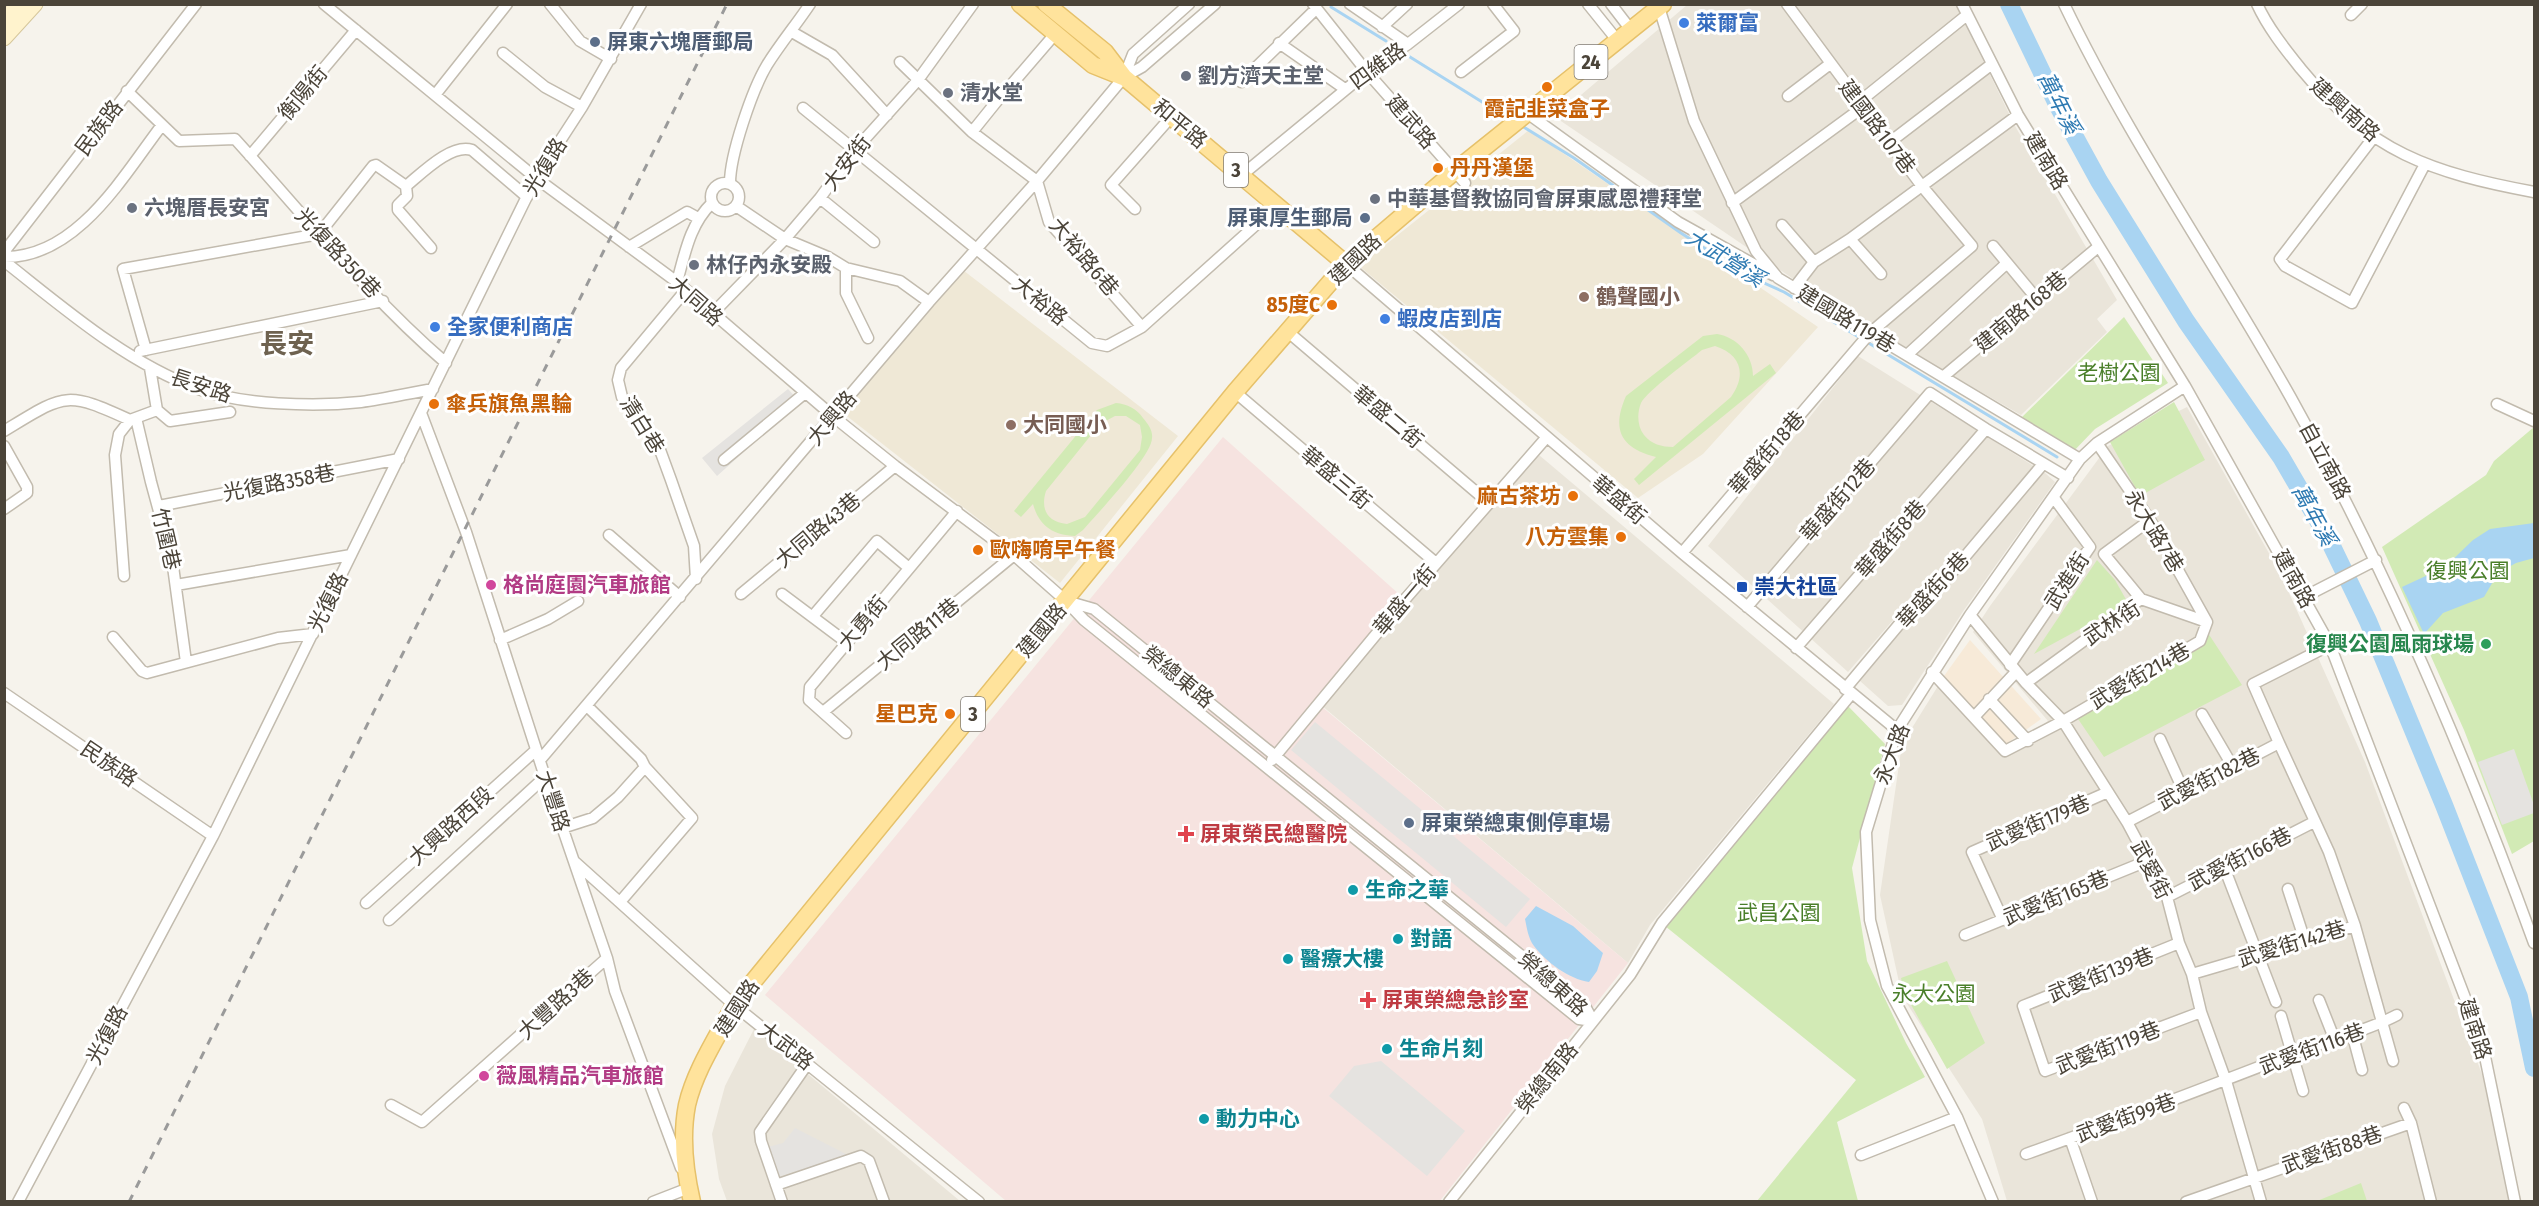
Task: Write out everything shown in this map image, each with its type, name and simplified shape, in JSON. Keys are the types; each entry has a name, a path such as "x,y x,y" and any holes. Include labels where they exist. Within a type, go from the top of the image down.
{"main road":[{"name":"和平路","path":"1020,4 1093,65 1124,77"},
{"name":"和平路","path":"1046,4 1105,52 1124,77 1346,264"},
{"name":"建國路","path":"690,1195 684,1142 687,1105 696,1079 734,1005 1235,392 1346,264 1460,177 1519,119 1660,5"}],"street":[{"path":"4,20 19,4"},
{"path":"4,38 35,4"},
{"name":"民族路","path":"4,252 196,4"},
{"name":"大同路","path":"324,4 536,178 677,282 834,417 1014,555 1066,601"},
{"path":"435,95 507,4"},
{"path":"550,4 580,40 611,59"},
{"name":"光復路","path":"18,1202 213,836 536,178 611,59 641,4"},
{"path":"736,206 739,193 729,183 730,171 750,103 766,66 810,4"},
{"name":"大安街","path":"712,314 785,239 820,198 855,150 918,80 973,4"},
{"path":"1124,77 1142,67 1215,4"},
{"path":"1350,4 1382,27 1402,48"},
{"path":"1382,27 1407,4"},
{"name":"四維路","path":"1242,175 1367,72 1460,4"},
{"path":"1461,72 1514,31 1493,4"},
{"path":"1588,4 1617,40"},
{"path":"1611,4 1631,30"},
{"name":"建國路107巷","path":"1787,4 1921,185 1972,246"},
{"name":"建南路","path":"1962,4 2018,115 2185,386 2330,645 2482,1042 2515,1202"},
{"name":"建興南路","path":"2257,4 2277,37 2310,80 2328,100 2373,138 2425,164 2481,182 2535,192"},
{"path":"2351,15 2362,4"},
{"name":"建國路119巷","path":"1660,5 1694,121 1755,251 1778,278 1907,355 1942,388 2080,459"},
{"name":"自立南路","path":"2065,5 2089,58 2120,113 2291,397 2388,583 2413,638 2535,943"},
{"path":"1124,77 1133,54 1182,7"},
{"path":"1241,82 1315,7"},
{"name":"建武路","path":"1315,7 1367,72 1460,177"},
{"path":"1732,203 1861,105 1967,15"},
{"name":"衡陽街","path":"250,156 356,30"},
{"path":"792,32 832,55 887,115"},
{"path":"972,132 1055,34"},
{"path":"1279,43 1345,90"},
{"path":"503,53 545,87 582,107"},
{"path":"900,62 972,132 1037,181"},
{"path":"1788,96 1830,64"},
{"path":"1890,142 1992,64"},
{"name":"大興路","path":"538,755 586,706 696,579 929,302 1037,181 1124,77"},
{"path":"4,259 40,253 90,218 162,125 127,91"},
{"name":"大裕路","path":"803,108 1092,343 1107,346 1143,327 1278,205"},
{"path":"1794,288 1814,262 1850,239 2018,115"},
{"path":"1135,209 1111,185 1171,117"},
{"path":"1519,119 1678,222 1778,278"},
{"name":"光復路350巷","path":"162,125 179,141 235,139 383,302 416,337 446,363"},
{"path":"2373,138 2280,259 2285,266 2352,303 2425,164"},
{"path":"406,186 424,170 454,151 466,148 472,150 527,197"},
{"path":"146,350 123,269 319,234 373,166 376,165 406,186 407,196 398,205 398,210 431,248"},
{"name":"大裕路6巷","path":"1037,181 1049,222 1143,327"},
{"path":"729,183 716,186 711,194 712,203 723,211 736,206"},
{"path":"820,198 874,242"},
{"path":"677,282 690,236 698,218 712,203"},
{"path":"736,206 785,239 828,257 846,268 900,281 929,302"},
{"path":"629,247 687,212 698,218"},
{"path":"1782,225 1814,262"},
{"path":"1850,239 1881,274"},
{"name":"華盛街18巷","path":"1682,553 1870,333 1972,246"},
{"path":"1993,246 2037,298"},
{"name":"建南路168巷","path":"1942,388 2037,298 2098,247"},
{"name":"長安路","path":"4,259 88,327 128,355 150,368 199,389 246,400 311,404 361,402 433,389"},
{"name":"華盛街","path":"1346,264 1546,438 1897,730"},
{"path":"1907,355 2006,264"},
{"path":"846,268 846,292 868,338"},
{"name":"清白巷","path":"686,290 621,368 618,380 622,397 660,450 694,546 696,579"},
{"path":"128,355 383,302"},
{"name":"華盛二街","path":"1287,331 1489,503"},
{"path":"150,368 157,410 170,421 230,412"},
{"name":"永大路","path":"1993,1202 1957,1117 1887,986 1870,920 1866,832 1897,730 1970,615 2080,459 2097,443 2185,386"},
{"path":"1942,388 1986,429 2068,478"},
{"name":"華盛街12巷","path":"1747,607 1942,388"},
{"name":"華盛三街","path":"1235,392 1436,563"},
{"path":"724,460 805,393"},
{"path":"4,431 52,402 74,398 133,419"},
{"path":"2497,404 2534,421"},
{"path":"124,576 115,454 119,434 133,419 157,410"},
{"name":"大豐路","path":"421,413 466,532 545,777 607,958 615,991 690,1195"},
{"name":"竹圍巷","path":"133,419 172,559 186,662"},
{"name":"華盛街8巷","path":"1796,648 1986,429"},
{"name":"華盛一街","path":"1267,766 1436,563 1546,438"},
{"name":"永大路7巷","path":"2097,443 2150,520 2207,622"},
{"path":"4,446 27,487 27,493 4,509"},
{"name":"光復路358巷","path":"159,506 399,459"},
{"name":"華盛街6巷","path":"1662,923 1917,603 1931,597 2043,464"},
{"name":"大同路43巷","path":"741,594 895,466"},
{"name":"武進街","path":"1974,717 2013,668 2091,547 2054,498"},
{"name":"大勇街","path":"846,733 809,700 810,687 957,511"},
{"path":"2104,554 2150,520"},
{"path":"609,535 680,597"},
{"path":"813,616 877,541 909,568"},
{"path":"2091,547 2104,554 2141,599"},
{"path":"176,585 351,555"},
{"name":"大同路11巷","path":"823,712 1014,555"},
{"path":"2305,597 2376,560"},
{"path":"783,594 846,642"},
{"name":"武林街","path":"2026,683 2141,599 2207,622"},
{"path":"500,640 548,619 578,601"},
{"name":"榮總東路","path":"1066,601 1094,609 1521,954 1586,1008 1593,1021"},
{"name":"榮總東路","path":"1066,601 1084,620 1512,966 1579,1019 1593,1021"},
{"name":"武愛街","path":"1970,615 2026,683 2063,721 2127,822 2167,897 2179,944 2192,974 2201,1012 2226,1081 2261,1202"},
{"name":"武愛街214巷","path":"1974,717 2005,751 2028,741 2200,641 2207,622"},
{"path":"113,637 142,671 147,673 278,638 313,634"},
{"path":"2279,743 2253,684 2330,645"},
{"path":"1932,672 1974,717"},
{"name":"民族路","path":"4,693 213,836"},
{"path":"1189,704 1198,693"},
{"path":"1989,699 2028,741"},
{"path":"586,706 641,759 645,767 692,818 620,902"},
{"path":"2202,714 2233,767"},
{"path":"2160,739 2184,792"},
{"name":"武愛街182巷","path":"2127,822 2279,743 2314,822"},
{"name":"大興路西段","path":"366,903 538,755"},
{"path":"562,828 593,818 618,797 645,767"},
{"path":"389,920 545,777"},
{"name":"武愛街179巷","path":"2003,920 1972,852 2108,792"},
{"path":"1325,814 1334,803"},
{"name":"武愛街166巷","path":"2167,897 2314,822"},
{"name":"武愛街142巷","path":"2192,974 2260,956 2355,926 2329,852 2314,822"},
{"name":"大武路","path":"573,860 734,1005 979,1202"},
{"name":"武愛街165巷","path":"1965,936 2146,861"},
{"path":"2224,867 2276,1002"},
{"path":"2288,889 2305,941"},
{"name":"榮總南路","path":"1449,1202 1630,975 1662,923"},
{"path":"2355,926 2393,1061"},
{"name":"武愛街139巷","path":"2023,1006 2179,944"},
{"path":"1512,966 1521,954"},
{"name":"大豐路3巷","path":"392,1105 422,1122 607,958"},
{"path":"2319,1000 2334,1038"},
{"name":"武愛街119巷","path":"2023,1006 2045,1071 2201,1012"},
{"name":"武愛街116巷","path":"2226,1081 2397,1015"},
{"path":"2282,1016 2303,1091"},
{"path":"2352,1033 2362,1070"},
{"path":"782,1202 760,1132 808,1063"},
{"name":"武愛街99巷","path":"2026,1154 2226,1081"},
{"path":"2404,1108 2411,1123 2431,1202"},
{"path":"1861,1155 1957,1117"},
{"name":"武愛街88巷","path":"2186,1202 2411,1123"},
{"path":"2070,1138 2092,1202"},
{"path":"776,1185 861,1156 869,1161 884,1201"},
{"path":"653,1202 690,1195"}],"shaded area":[{"path":"1687,5 1956,5 2015,126 2117,300 2097,319 2107,332 2021,415 1836,308 1555,117"},
{"name":"鶴聲國小","path":"1529,130 1818,327 1703,454 1638,498 1359,266"},
{"name":"大同國小","path":"959,267 1178,436 1060,583 843,413"},
{"path":"1858,356 2035,467 1932,587 1921,588 1848,672 1708,546"},
{"path":"788,389 800,402 717,476 702,458"},
{"path":"2187,407 2280,573 2365,762 2483,1077 2509,1201 2007,1201 1982,1119 1902,996 1880,895 1902,744 1938,686 2002,755 2048,721 1973,632 2108,446"},
{"name":"屏東榮民總醫院","path":"1223,437 1409,603 1321,706 1628,963 1439,1202 1006,1201 765,995"},
{"path":"1539,455 1834,704 1650,925 1628,963 1321,705"},
{"path":"2044,472 2055,482 1964,610 1902,705 1888,706 1860,681 1917,613 1924,614"},
{"path":"1970,640 2041,719 2006,744 1944,676"},
{"name":"屏東榮總東側停車場","path":"1315,722 1530,899 1506,927 1291,750"},
{"path":"2514,749 2534,805 2534,813 2502,825 2478,762"},
{"path":"754,1029 960,1201 727,1201 719,1179 712,1134 725,1086"},
{"path":"1381,1061 1465,1131 1427,1176 1329,1096 1354,1066"},
{"path":"795,1128 848,1155 778,1177 768,1147 783,1143"}],"green space":[{"name":"老樹公園","path":"2124,317 2168,383 2095,429 2070,455 2019,420"},
{"path":"1717,334 1737,343 1747,354 1753,376 1770,364 1776,373 1639,485 1634,479 1656,457 1634,448 1622,436 1619,419 1626,396 1703,336","holes":["1715,346 1731,354 1739,366 1739,381 1731,397 1673,447 1650,441 1640,428 1638,419 1641,403 1645,398 1702,350"]},
{"path":"2174,402 2205,460 2140,496 2110,442"},
{"path":"1116,403 1124,404 1138,412 1150,427 1152,438 1150,446 1134,471 1083,530 1075,536 1060,534 1048,528 1039,518 1033,504 1021,517 1014,511 1097,410","holes":["1115,416 1126,416 1140,425 1142,437 1140,450 1085,517 1067,524 1050,518 1044,504 1046,491 1100,424"]},
{"name":"復興公園","path":"2534,427 2534,841 2512,854 2464,730 2382,547 2486,475 2494,461"},
{"path":"2097,560 2115,580 2128,603 2034,654"},
{"path":"2208,633 2242,685 2104,757 2074,713"},
{"name":"武昌公園","path":"1847,705 1885,744 1852,868 1867,961 1925,1077 1837,1122 1858,1201 1757,1201 1856,1080 1665,926"},
{"name":"永大公園","path":"1947,961 1985,1043 1947,1069 1905,994 1901,978"},
{"path":"2361,1183 2367,1201 2317,1201"}],"water":[{"path":"2534,523 2534,558 2516,563 2498,573 2484,597 2443,613 2424,634 2402,587 2445,567 2473,540 2490,529"},
{"path":"1536,906 1573,926 1603,953 1597,971 1589,982 1558,969 1534,946 1525,919"}],"waterway":[{"name":"萬年溪","path":"2009,4 2058,106 2099,181 2186,321 2281,457 2327,536 2368,621 2444,805 2519,997 2534,1068"},
{"name":"大武營溪","path":"1331,7 1386,41"},
{"name":"大武營溪","path":"1402,52 1511,120"},
{"name":"大武營溪","path":"1522,126 1574,158 1681,233 1746,275 1784,292 1862,339"},
{"name":"大武營溪","path":"1867,342 2057,457"}],"railway":[{"path":"129,1202 727,4"}],"place":[{"name":"萊爾富","path":"1684,23"},
{"name":"屏東六塊厝郵局","path":"595,42"},
{"name":"劉方濟天主堂","path":"1186,76"},
{"name":"霞記韭菜盒子","path":"1547,87"},
{"name":"清水堂","path":"948,93"},
{"name":"丹丹漢堡","path":"1438,168"},
{"name":"中華基督教協同會屏東感恩禮拜堂","path":"1375,199"},
{"name":"六塊厝長安宮","path":"132,208"},
{"name":"屏東厚生郵局","path":"1365,218"},
{"name":"林仔內永安殿","path":"694,265"},
{"name":"鶴聲國小","path":"1584,297"},
{"name":"85度C","path":"1332,305"},
{"name":"蝦皮店到店","path":"1385,319"},
{"name":"全家便利商店","path":"435,327"},
{"name":"傘兵旗魚黑輪","path":"434,404"},
{"name":"大同國小","path":"1011,425"},
{"name":"麻古茶坊","path":"1573,496"},
{"name":"八方雲集","path":"1621,537"},
{"name":"歐嗨唷早午餐","path":"978,550"},
{"name":"格尚庭園汽車旅館","path":"491,585"},
{"name":"崇大社區","path":"1742,587"},
{"name":"復興公園風雨球場","path":"2486,644"},
{"name":"星巴克","path":"950,714"},
{"name":"屏東榮總東側停車場","path":"1409,823"},
{"name":"屏東榮民總醫院","path":"1186,834"},
{"name":"生命之華","path":"1353,890"},
{"name":"對語","path":"1398,939"},
{"name":"醫療大樓","path":"1288,959"},
{"name":"屏東榮總急診室","path":"1368,1000"},
{"name":"生命片刻","path":"1387,1049"},
{"name":"薇風精品汽車旅館","path":"484,1076"},
{"name":"動力中心","path":"1204,1119"}],"district":[{"name":"長安","path":"287,344"}]}
